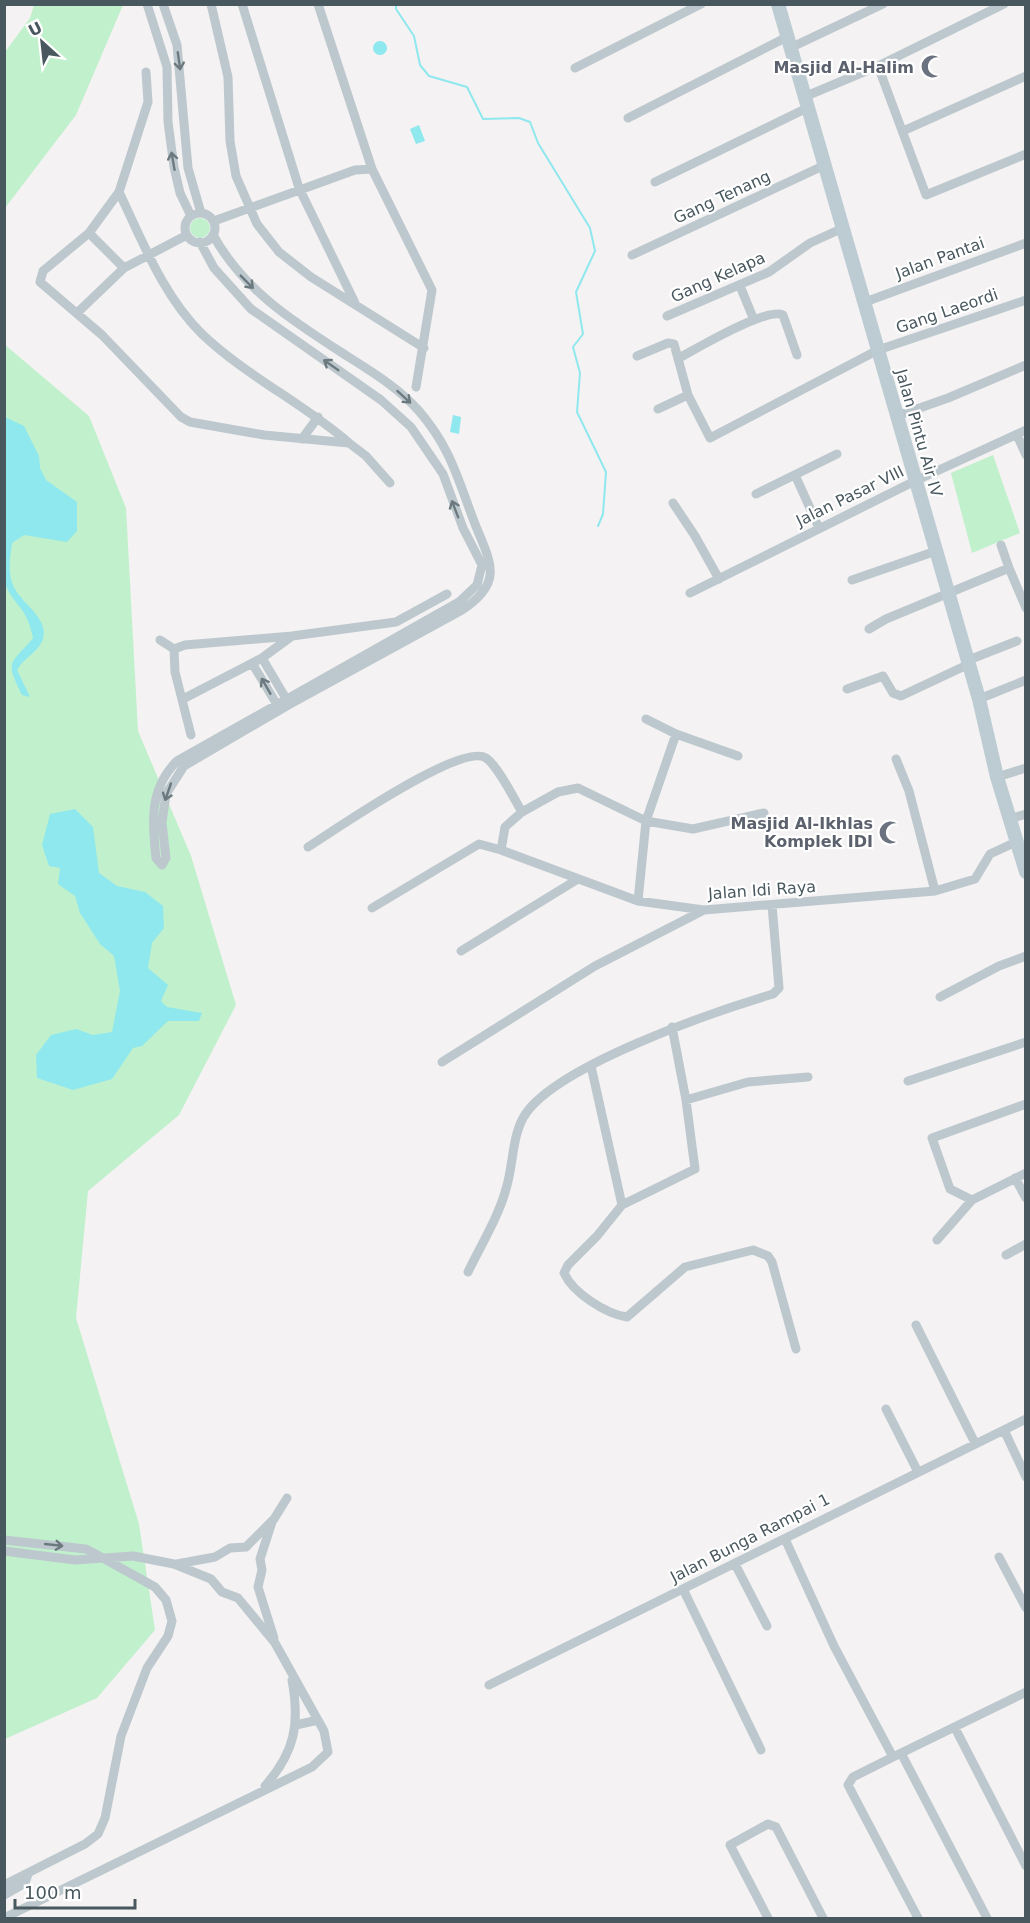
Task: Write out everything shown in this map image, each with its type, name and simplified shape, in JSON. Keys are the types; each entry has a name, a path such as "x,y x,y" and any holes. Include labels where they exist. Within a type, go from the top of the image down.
{"main road":[{"name":"Jalan Pintu Air IV","path":"778,4 1026,872"}],"street":[{"path":"147,4 167,67 168,122 174,167 180,193 190,216"},
{"path":"163,4 177,45 188,168 201,213 214,221"},
{"path":"212,4 228,77 230,141 236,176 257,224 279,252 310,277 424,348"},
{"path":"242,4 299,188 355,303"},
{"path":"318,4 372,170 432,290 416,387"},
{"path":"575,68 701,4"},
{"path":"628,118 789,43 883,4"},
{"path":"655,182 805,103 1004,4"},
{"path":"878,66 926,195 1026,154"},
{"path":"146,72 148,102 119,192 89,233 43,271 39,279 43,286 102,335 181,417 190,422 302,439 349,443"},
{"path":"903,131 1026,76"},
{"path":"355,170 368,156"},
{"name":"Gang Tenang","path":"632,255 825,165"},
{"path":"214,221 299,188 355,170 372,170"},
{"path":"119,192 148,254 175,300 202,334 272,387 318,417 366,456 390,483"},
{"path":"187,235 185,225 190,216 201,213"},
{"path":"214,221 213,235 234,268 267,301 288,318 377,375 417,409 445,447 462,482 492,565 483,591 462,610 364,659"},
{"name":"Gang Kelapa","path":"667,316 779,267 810,243 843,228"},
{"path":"89,233 124,268"},
{"path":"77,313 124,268 187,235"},
{"path":"187,235 200,242 214,268 252,309 381,400 411,427 443,474 463,528 482,565 480,578 473,591 453,606 288,701 279,707 193,760 178,772 169,787 164,808 162,824 166,858 162,865 159,864 156,858 153,808 159,785 170,768 183,756 279,707"},
{"path":"200,242 213,235"},
{"name":"Jalan Pantai","path":"865,302 1026,243"},
{"path":"740,286 754,320"},
{"name":"Gang Laeordi","path":"688,395 710,438 878,350 1026,300"},
{"path":"679,358 754,320 777,313 783,315 797,355"},
{"path":"637,356 668,343 674,344 688,395 658,409"},
{"path":"897,416 948,398 1026,365"},
{"path":"302,439 318,417"},
{"path":"1021,433 1026,455"},
{"name":"Jalan Pasar VIII","path":"690,593 915,481 1021,433"},
{"path":"756,494 837,454"},
{"path":"795,475 819,528"},
{"path":"673,503 719,579"},
{"path":"463,528 475,522"},
{"path":"1001,545 1026,608"},
{"path":"852,580 936,551"},
{"path":"869,629 886,619 1009,568"},
{"path":"174,649 186,645 292,636 396,622 447,594"},
{"path":"183,699 262,658 292,636"},
{"path":"160,640 174,649"},
{"path":"847,689 883,676 893,693 901,696 966,663 1017,641"},
{"path":"174,649 175,672 191,735"},
{"path":"262,658 288,701"},
{"path":"252,663 279,707"},
{"path":"978,699 1026,680"},
{"path":"646,719 676,734 738,756"},
{"path":"638,901 646,821 676,734"},
{"path":"308,847 416,780 457,758 473,755 486,758 494,767 522,812"},
{"path":"896,759 909,790 935,891"},
{"path":"998,777 1026,768"},
{"path":"501,850 505,827 522,812 558,792 578,788 646,821 693,829 764,813"},
{"path":"1009,819 1026,814"},
{"name":"Jalan Idi Raya","path":"372,908 479,844 638,901 704,910 935,891 975,879 990,854 1016,842"},
{"path":"461,951 578,879"},
{"path":"468,1272 506,1190 522,1120 544,1094 591,1066 672,1027 773,994 779,988 772,905"},
{"path":"442,1062 595,966 704,910"},
{"path":"940,997 999,966 1026,956"},
{"path":"672,1027 686,1100 695,1169 622,1205 565,1269 569,1283 604,1310 627,1317 685,1266 746,1251 761,1252 772,1262 796,1349"},
{"path":"908,1081 1026,1042"},
{"path":"591,1066 622,1205"},
{"path":"686,1100 748,1082 808,1077"},
{"path":"972,1200 950,1189 932,1138 1026,1104"},
{"path":"937,1240 972,1200 1026,1173"},
{"path":"1015,1178 1026,1198"},
{"path":"1006,1255 1026,1244"},
{"path":"916,1325 975,1443"},
{"path":"886,1409 917,1470"},
{"name":"Jalan Bunga Rampai 1","path":"489,1685 785,1539 917,1470 1026,1419"},
{"path":"1004,1430 1026,1477"},
{"path":"174,1564 215,1557 230,1548 246,1547 273,1519 287,1498"},
{"path":"273,1519 260,1559 262,1570 258,1587 275,1643"},
{"path":"785,1539 834,1646 987,1918"},
{"path":"4,1540 86,1549 155,1587 166,1600 172,1621 168,1636 147,1668 121,1736 105,1818 98,1834 4,1885"},
{"path":"4,1551 75,1560 134,1556 174,1564 211,1578 222,1592 238,1598 275,1643 324,1731 328,1752 312,1767 4,1918"},
{"path":"999,1557 1026,1608"},
{"path":"735,1564 767,1626"},
{"path":"683,1589 761,1750"},
{"path":"262,1790 281,1768 296,1725 297,1712 290,1670"},
{"path":"918,1918 848,1785 853,1777 1026,1692"},
{"path":"296,1725 318,1720"},
{"path":"955,1728 1026,1866"},
{"path":"768,1918 730,1845 768,1824 776,1827 823,1918"},
{"path":"4,1895 25,1883 28,1874"}],"green space":[{"path":"34,5 123,5 76,115 5,208 5,52 30,18"},
{"path":"200,218 207,221 210,228 207,235 200,238 193,235 190,228 193,221"},
{"path":"4,344 89,416 126,508 138,731 191,856 236,1005 179,1115 88,1191 76,1318 139,1524 155,1630 97,1698 5,1739"},
{"path":"993,455 1020,533 972,553 951,473"}],"water":[{"path":"380,41 385,43 387,48 385,53 380,55 375,53 373,48 375,43"},
{"path":"419,125 425,141 416,144 410,129"},
{"path":"453,415 461,417 459,434 450,432"},
{"path":"5,417 24,426 39,456 40,468 46,480 77,502 77,531 67,542 24,535 12,543 10,566 12,584 41,621 44,637 40,645 17,670 30,697 22,695 12,668 15,658 33,638 28,620 5,584"},
{"path":"75,809 93,827 99,873 117,886 145,892 163,906 164,928 152,943 148,968 168,985 161,1001 167,1007 202,1013 199,1021 168,1021 142,1046 133,1048 112,1079 73,1090 37,1078 36,1055 51,1035 76,1029 93,1035 112,1032 120,991 114,956 100,944 80,913 75,896 58,884 60,868 49,866 42,845 50,814"}],"waterway":[{"path":"396,4 396,9 414,36 420,65 429,76 467,87 483,119 519,118 530,122 538,143 590,228 595,251 576,292 583,334 573,347 580,373 577,412 606,472 603,514 598,526"}],"place":[{"name":"Masjid Al-Halim","path":"932,67"},
{"name":"Masjid Al-Ikhlas Komplek IDI","path":"891,832"}]}
